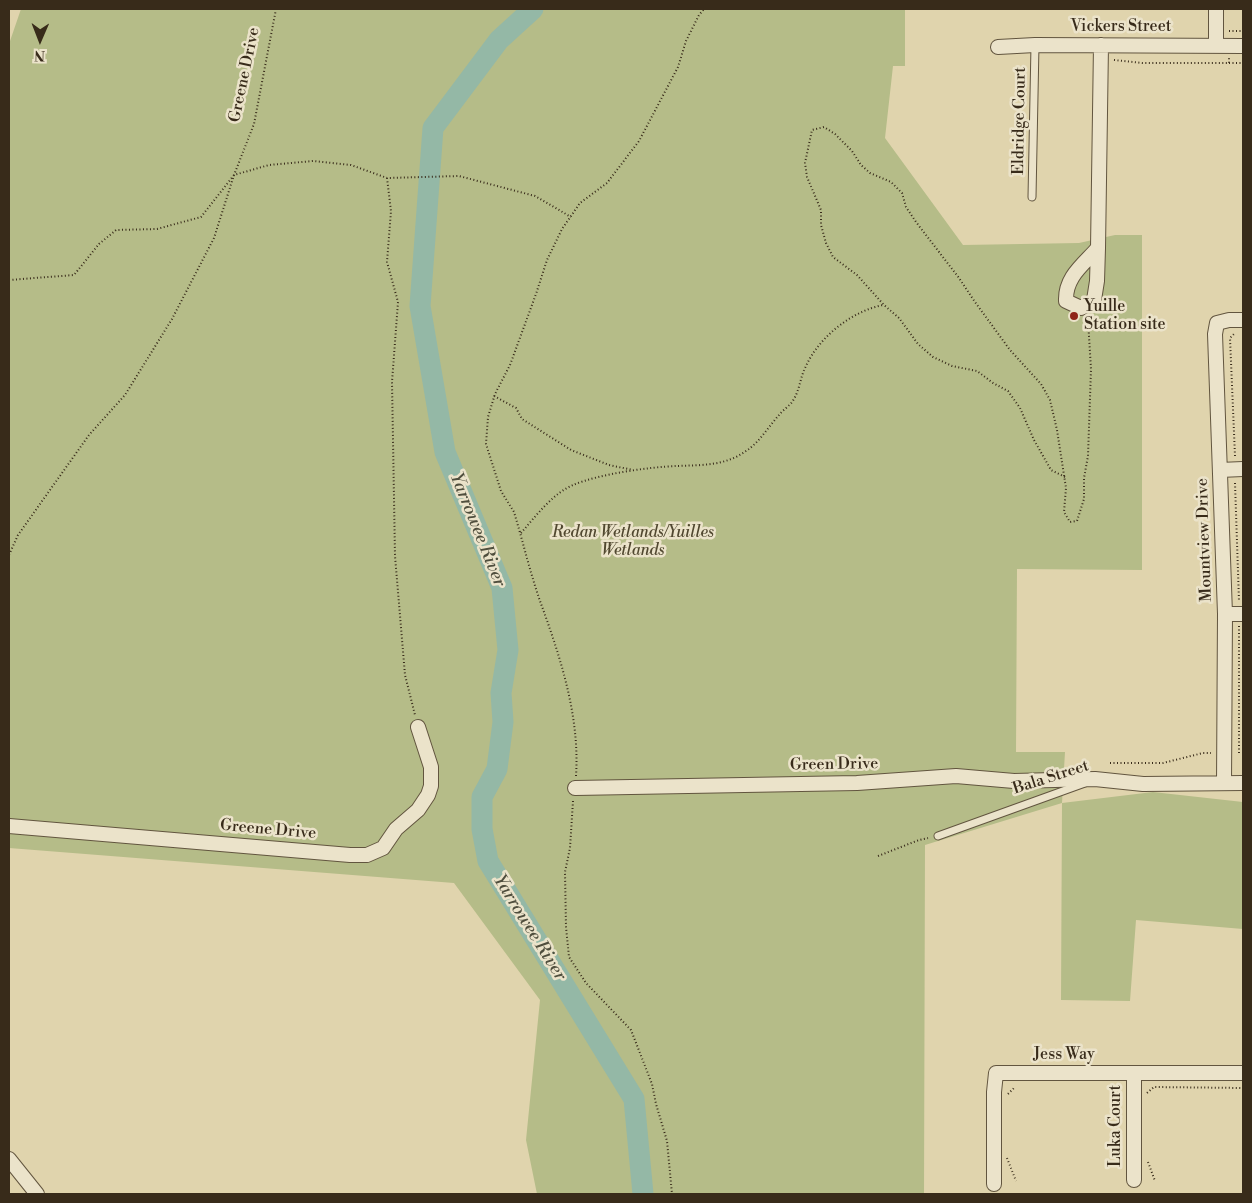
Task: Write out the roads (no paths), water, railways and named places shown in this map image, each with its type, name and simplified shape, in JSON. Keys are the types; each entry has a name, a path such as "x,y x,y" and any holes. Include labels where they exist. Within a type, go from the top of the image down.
{"street":[{"path":"1216,9 1216,45"},
{"name":"Vickers Street","path":"998,47 1035,45 1243,46"},
{"path":"1098,248 1070,278 1066,291 1066,301 1081,308 1094,300 1098,281 1101,45"},
{"name":"Mountview Drive","path":"1224,783 1224,753 1236,614 1220,470 1215,330 1217,323 1242,320"},
{"path":"1220,470 1239,469"},
{"name":"Greene Drive","path":"9,826 350,855 373,853 382,848 396,829 423,804 428,795 431,786 431,767 418,727"},
{"name":"Green Drive","path":"575,788 857,783 956,776 1014,781 1095,779"},
{"name":"Bala Street","path":"1095,779 1144,784 1243,783"},
{"name":"Jess Way","path":"994,1184 994,1092 996,1073 1243,1073"},
{"name":"Luka Court","path":"1134,1073 1140,1098 1134,1180"},
{"path":"11,1166 36,1194"}],"lane":[{"name":"Eldridge Court","path":"1032,197 1035,45"},
{"name":"Bala Street","path":"938,836 1095,779"}],"waterway":[{"name":"Yarrowee River","path":"533,9 499,40 433,128 420,306 445,452 502,588 508,650 501,693 503,722 497,769 482,797 482,829 488,861 634,1099 643,1194"}],"place":[{"name":"Yuille Station site","path":"1074,316"}],"park label":[{"name":"Redan Wetlands/Yuilles Wetlands","path":"633,542"}]}
